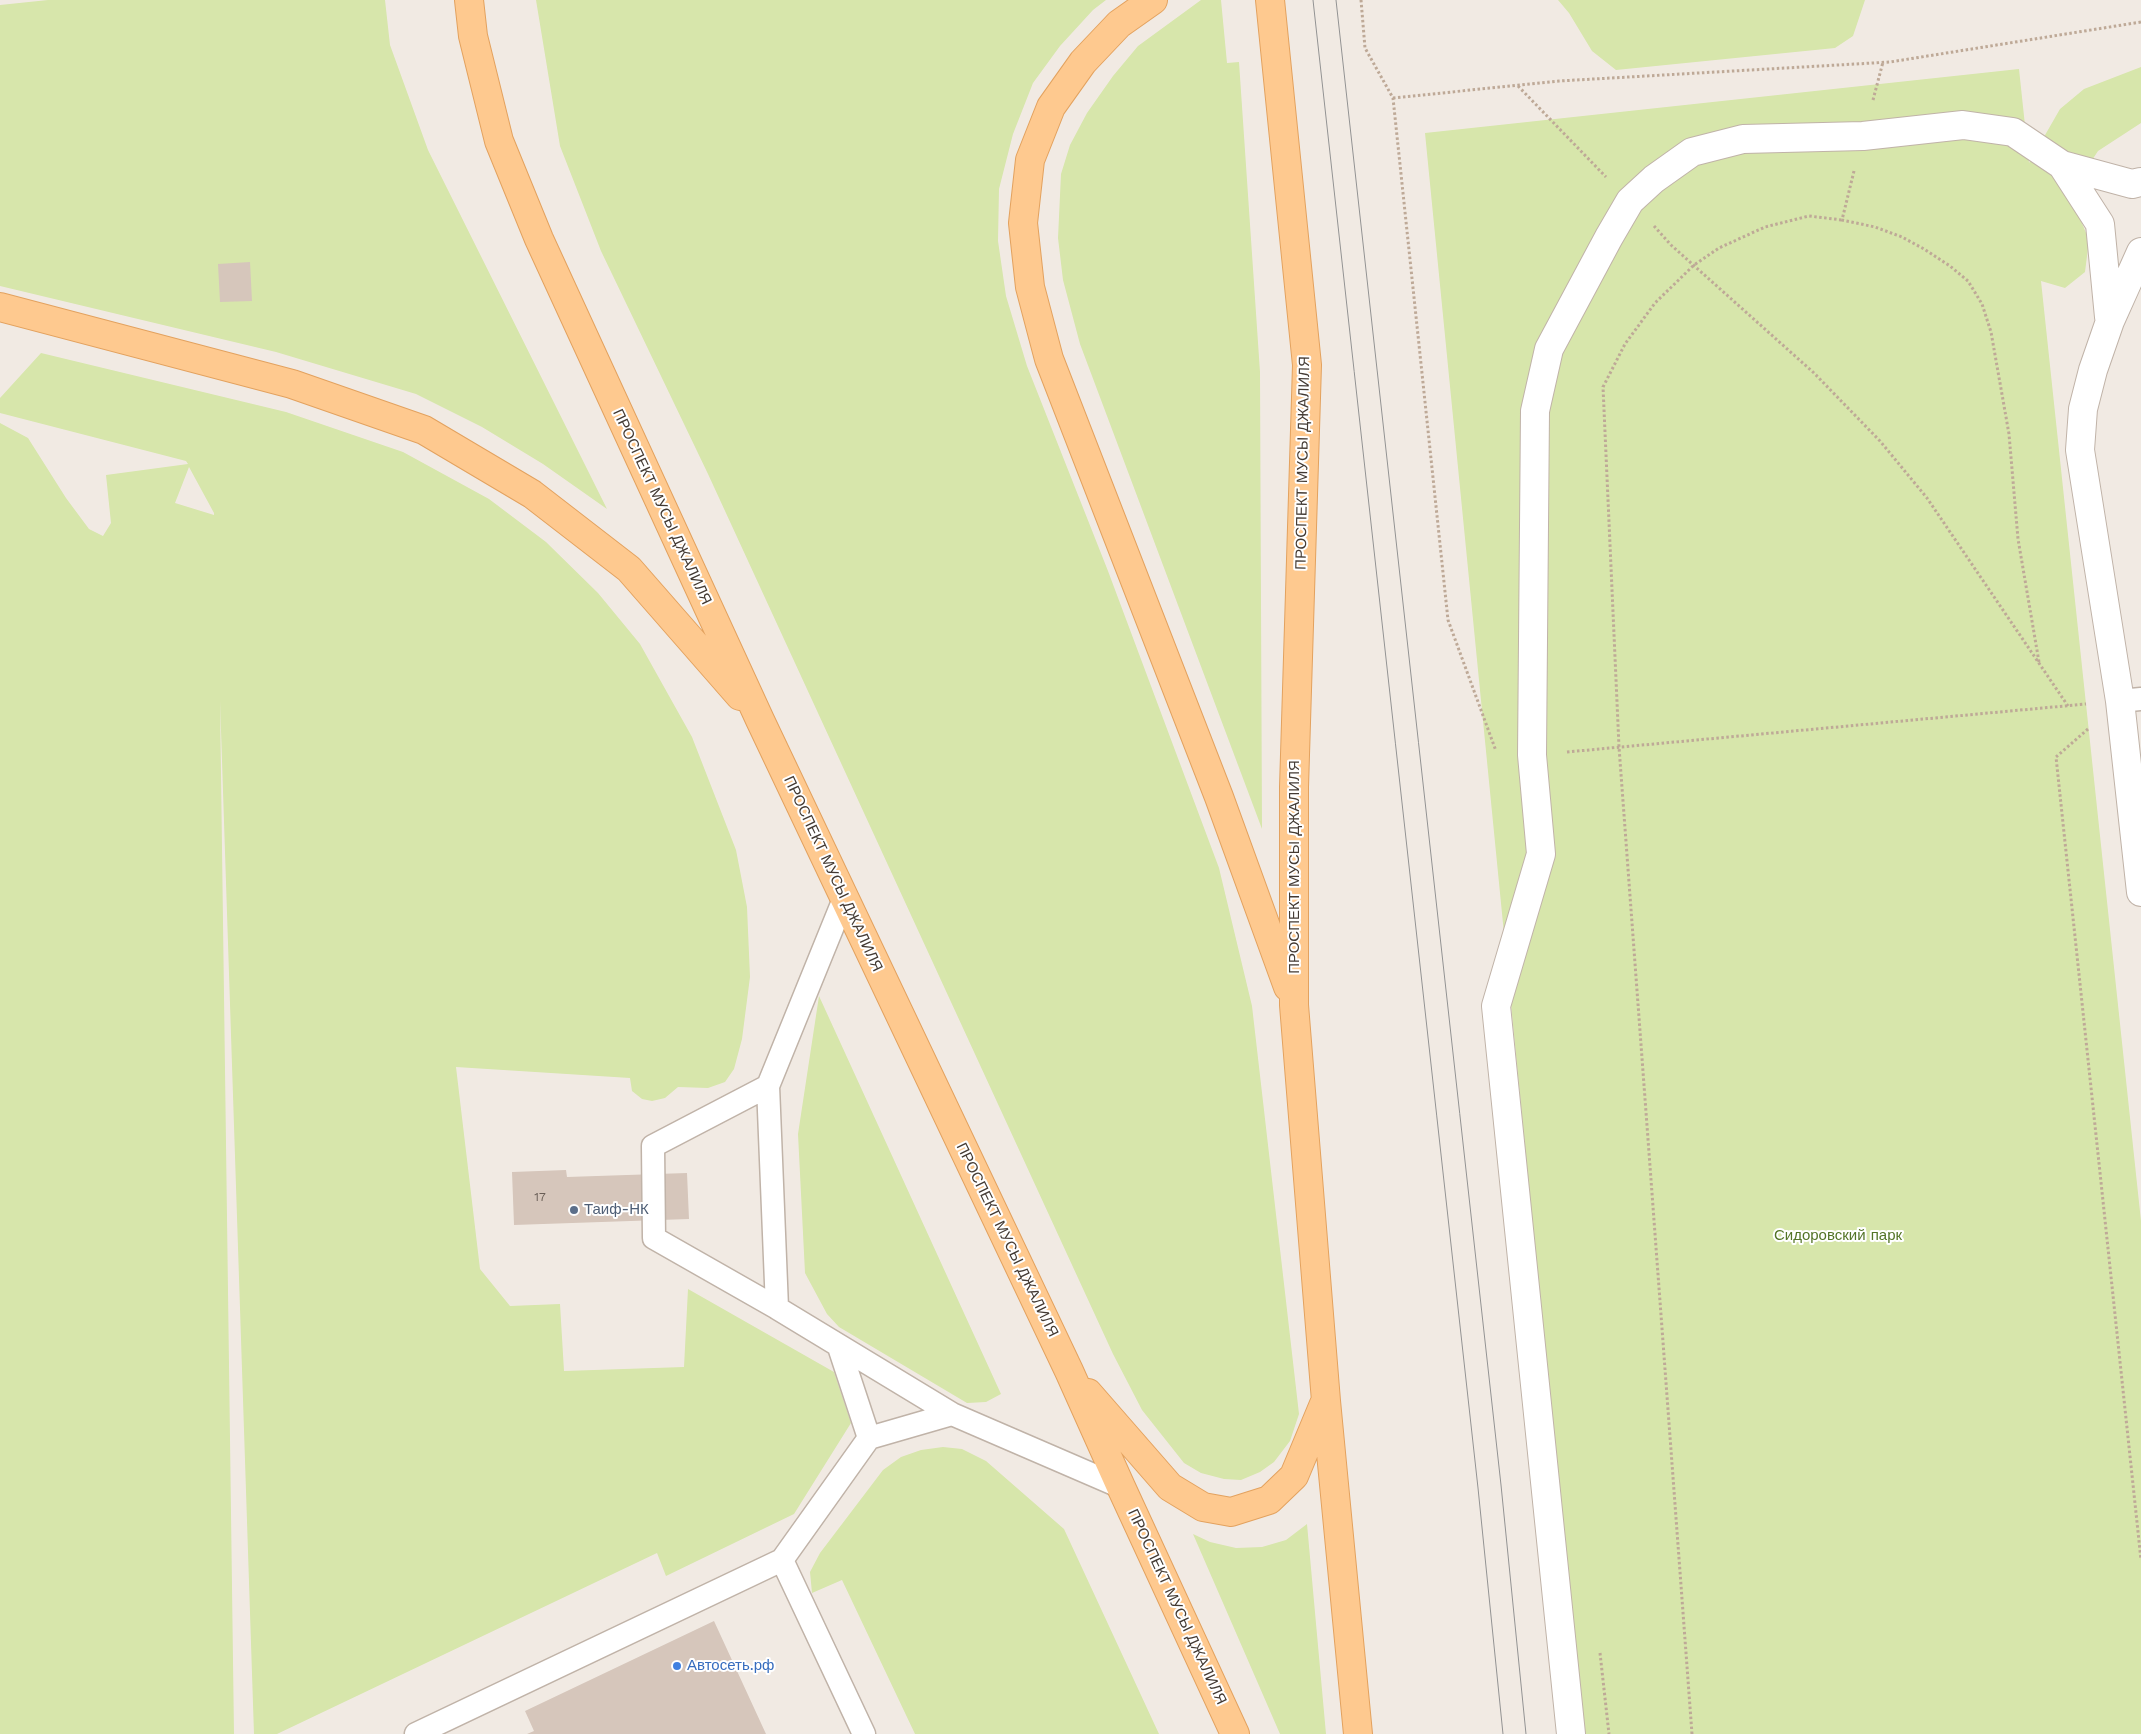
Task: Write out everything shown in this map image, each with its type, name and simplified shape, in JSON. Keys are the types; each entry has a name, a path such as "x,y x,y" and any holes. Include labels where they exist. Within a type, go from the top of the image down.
{"main road":[{"name":"ПРОСПЕКТ МУСЫ ДЖАЛИЛЯ","path":"469,0 473,36 499,141 539,239 760,720 1069,1371 1236,1734"},
{"path":"1153,0 1119,24 1083,62 1051,107 1030,160 1023,223 1030,287 1049,359 1218,797 1294,1005"},
{"name":"ПРОСПЕКТ МУСЫ ДЖАЛИЛЯ","path":"1270,0 1308,365 1294,787 1294,1005 1326,1401 1358,1734"},
{"path":"0,307 292,384 424,430 532,494 628,569 760,720"},
{"path":"1069,1371 1170,1487 1203,1507 1231,1512 1269,1500 1294,1476 1326,1401"}],"street":[{"path":"1571,1734 1496,1006 1541,854 1532,755 1535,411 1549,349 1630,201 1654,178 1692,152 1743,138 1863,136 1962,125 2014,132 2062,165 2132,184 2141,182"},
{"path":"2062,165 2100,224 2110,321"},
{"path":"2141,252 2110,321 2093,370 2083,409 2080,450 2131,700 2141,892"}],"lane":[{"path":"777,1308 768,1086 844,899"},
{"path":"768,1086 653,1146 654,1238 777,1308 952,1414 1121,1487"},
{"path":"839,1347 869,1438"},
{"path":"416,1734 782,1560 869,1438 952,1414"},
{"path":"782,1560 864,1734"}],"path":[{"path":"1361,0 1365,48"},
{"path":"1392,98 1559,82 1890,62 2141,22"},
{"path":"1518,86 1671,245 1814,373 1880,441 1927,498 2068,706"},
{"path":"1842,220 1863,136"},
{"path":"1692,1734 1619,747 1602,387 1625,344 1655,303 1694,265 1719,248 1766,227 1810,216 1875,226 1902,237 1950,266 1968,281 1982,304 1991,332 2007,424 2018,539 2039,664"},
{"path":"1532,755 2131,700"},
{"path":"2131,700 2056,757 2141,1560"}],"green space":[{"path":"48,0 385,0 390,45 428,150 607,509 543,464 482,427 416,394 276,352 0,286 0,5"},
{"path":"536,0 1106,0 1093,10 1060,46 1033,83 1013,134 999,189 998,241 1006,296 1027,366 1108,571 1219,868 1252,1006 1299,1414 1290,1441 1274,1462 1260,1472 1241,1480 1224,1479 1201,1473 1184,1463 1142,1410 1113,1354 708,474 601,251 560,146"},
{"path":"1201,0 1221,0 1227,63 1239,62 1260,372 1262,829 1080,344 1063,280 1058,238 1061,174 1070,145 1087,113 1113,76 1138,46"},
{"path":"1558,0 1865,0 1853,36 1835,48 1616,70 1592,51 1569,13"},
{"name":"Сидоровский парк","path":"2141,67 2141,123 2098,151 2079,180 2076,209 2089,240 2085,272 2065,288 2041,281 2141,1221 2141,1734 1583,1734 1425,133 2019,69 2029,163 2060,109 2084,89"},
{"path":"41,353 286,412 403,452 489,499 546,542 598,593 640,644 692,737 736,850 747,907 750,977 742,1039 734,1069 725,1082 708,1088 678,1087 665,1098 652,1101 642,1099 632,1091 630,1078 456,1067 480,1269 510,1306 560,1304 564,1371 684,1367 688,1289 834,1372 851,1423 794,1514 666,1576 657,1553 277,1734 254,1734 220,700 234,1734 0,1734 0,423 28,438 66,498 89,529 103,536 111,523 106,475 188,464 186,461 0,413 0,398","holes":["189,467 214,515 175,503"]},
{"path":"819,996 1001,1394 986,1402 967,1403 839,1327 827,1314 805,1273 798,1134"},
{"path":"943,1447 962,1449 986,1461 1064,1529 1159,1734 915,1734 842,1580 812,1593 810,1572 820,1553 883,1470 901,1457 921,1450"},
{"path":"1307,1524 1326,1734 1280,1734 1193,1534 1210,1542 1236,1548 1262,1547 1286,1540"}],"building":[{"path":"250,262 252,301 220,302 218,264"},
{"path":"566,1170 567,1177 687,1173 689,1219 514,1225 512,1172"},
{"name":"Автосеть.рф","path":"714,1621 766,1734 527,1734 534,1731 525,1711"}],"tram line":[{"path":"1313,0 1478,1488 1503,1734"},
{"path":"1336,0 1501,1485 1526,1734"}],"place":[{"name":"Таиф-НК","path":"574,1210"},
{"name":"Автосеть.рф","path":"677,1666"}]}
